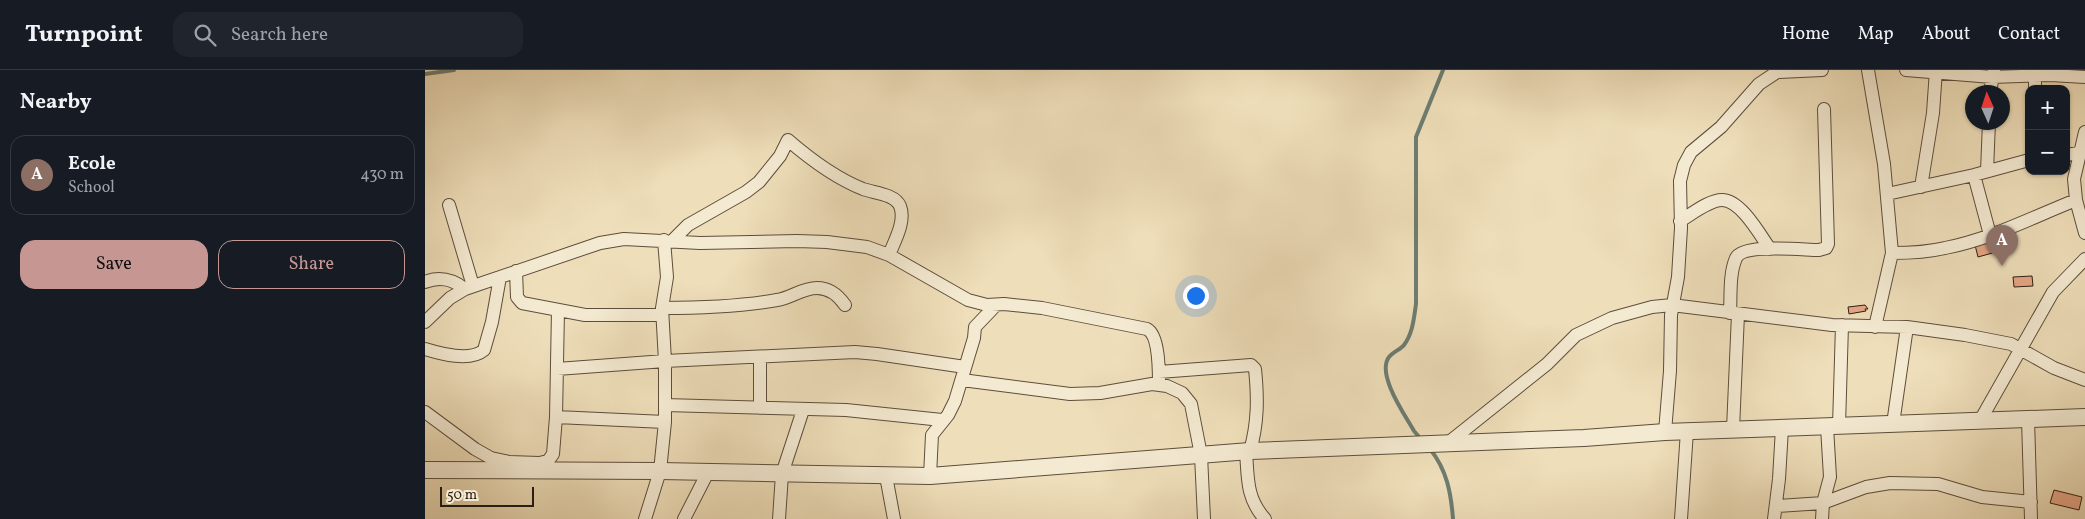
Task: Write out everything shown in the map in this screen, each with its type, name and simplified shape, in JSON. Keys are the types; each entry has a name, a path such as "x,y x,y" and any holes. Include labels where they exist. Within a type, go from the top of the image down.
{"street":[{"path":"1665,432 1672,305 1678,277 1681,220 1680,181 1684,165 1691,152 1721,126 1759,84 1780,71 1822,70"},
{"path":"1868,70 1887,194 1891,253 1875,327"},
{"path":"1906,70 2035,75 2050,72 2085,77"},
{"path":"1921,187 1933,113 1936,72"},
{"path":"2035,75 2035,85"},
{"path":"1733,429 1733,272 1737,256 1741,252 1752,249 1819,250 1825,248 1828,244 1824,109"},
{"path":"1987,171 1989,130"},
{"path":"2085,132 2073,154 2076,200 2085,233"},
{"path":"645,519 660,471 665,422 665,361 662,312 667,277 668,241 688,225 747,192 759,182 780,156 788,140 804,154 840,178 877,194 893,197 897,201 901,216 899,228 889,255"},
{"path":"1887,194 1974,175 2025,161"},
{"path":"1974,175 1990,235"},
{"path":"1681,220 1707,205 1721,200 1731,202 1746,215 1770,249"},
{"path":"1891,253 1945,248 1990,235 2076,200"},
{"path":"449,205 469,287"},
{"path":"425,322 450,298 469,287 600,243 637,238 700,243 827,242 867,247 889,255 968,300 987,305 1042,308 1147,329 1154,334 1159,378"},
{"path":"1981,419 2053,292 2085,259"},
{"path":"516,271 519,301 537,306 597,316 742,306 782,300 793,293 816,288 825,288 834,293 845,305"},
{"path":"425,350 458,355 474,354 484,350 492,322 499,277"},
{"path":"425,282 444,278 469,287"},
{"path":"930,476 932,435 952,408 974,338 975,327 996,305"},
{"path":"1448,443 1547,364 1582,332 1605,320 1632,311 1672,305 1842,325 1907,327 1965,334 2021,348 2055,368 2085,380"},
{"path":"425,412 491,458 509,462 529,463 548,461 553,454 556,417 558,310"},
{"path":"1822,519 1823,503 1830,477 1842,325"},
{"path":"1893,424 1907,327"},
{"path":"557,369 665,361 863,353 1054,393 1081,395 1159,378 1251,365 1255,369 1257,407 1255,431 1248,451 1251,499 1255,508 1265,519"},
{"path":"760,357 760,408"},
{"path":"1159,378 1182,393 1191,404 1201,455 1204,519"},
{"path":"665,405 846,410 942,420"},
{"path":"779,519 782,474 803,410"},
{"path":"556,417 665,422"},
{"path":"425,470 660,471 930,476 1248,451 1583,438 1733,429 1981,419 2085,417"},
{"path":"2028,419 2031,519"},
{"path":"1774,519 1777,506 1782,428"},
{"path":"1681,519 1687,432"},
{"path":"684,519 708,472"},
{"path":"886,476 894,519"},
{"path":"1777,506 1823,503 1867,487 1890,483 1938,484 1982,497 2031,502"}],"building":[{"path":"2011,235 2014,247 1978,257 1975,245"},
{"path":"2032,276 2033,286 2014,287 2013,277"},
{"path":"1865,305 1868,309 1865,309 1866,311 1849,314 1848,307"},
{"path":"2054,490 2082,497 2079,510 2050,503"}],"waterway":[{"path":"425,74 454,70"},
{"path":"1420,438 1393,394 1386,373 1386,364 1389,357 1403,346 1407,340 1414,320 1416,304 1416,137 1443,70"},
{"path":"1430,449 1436,457 1447,482 1453,519"}],"place":[{"name":"Ecole","path":"2002,266"}]}
